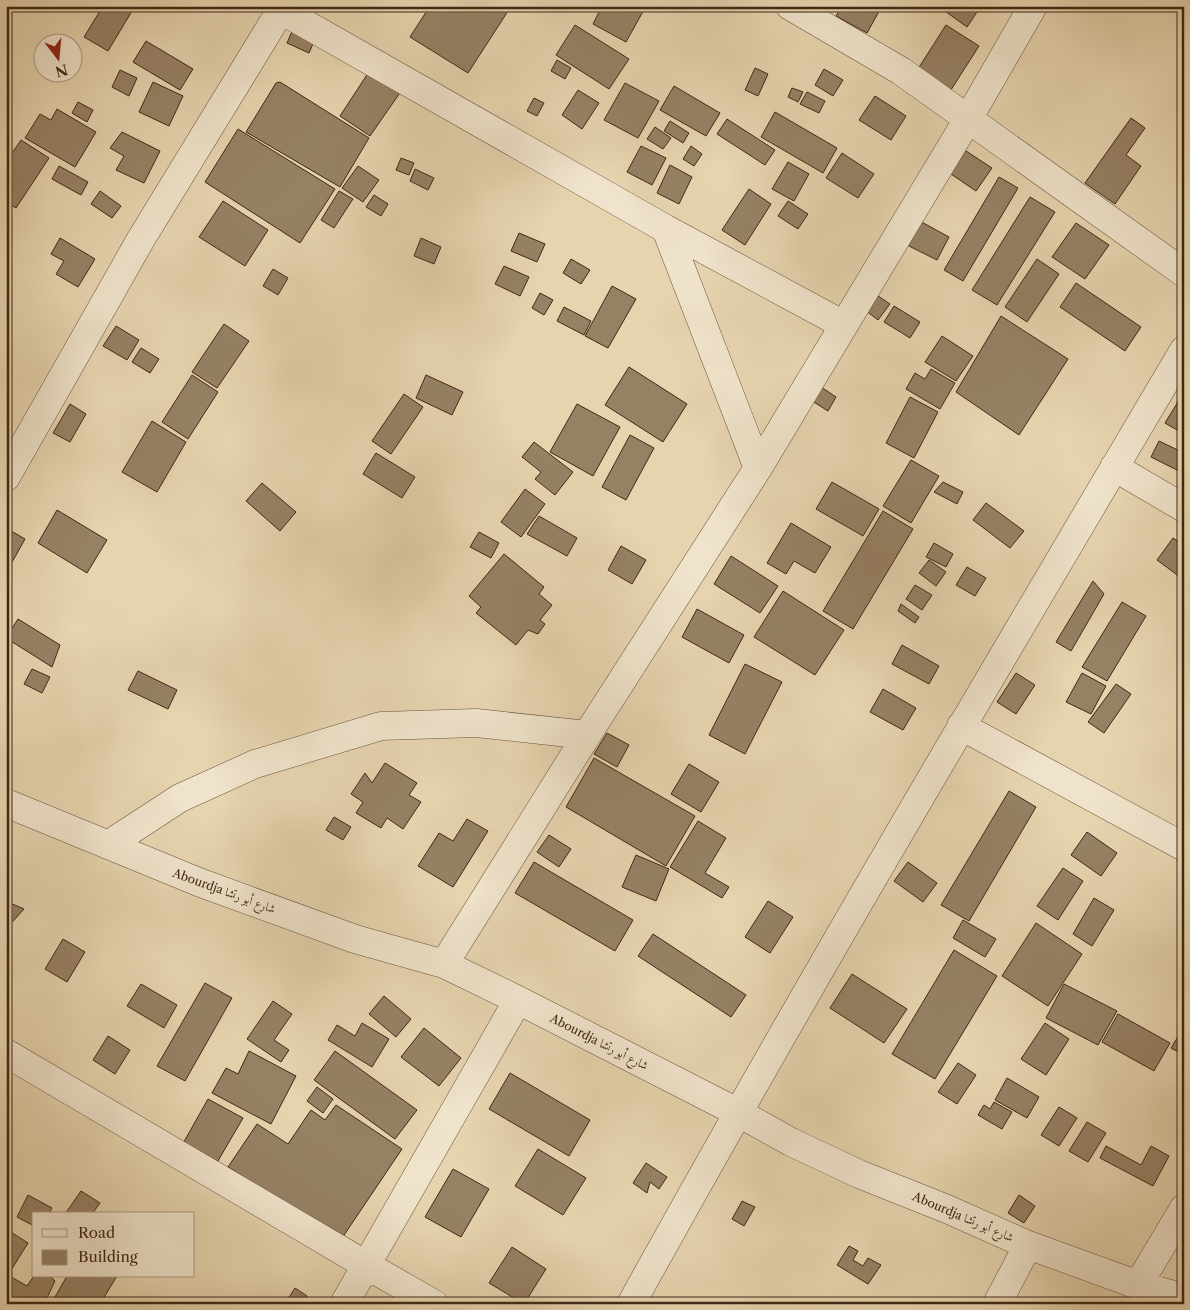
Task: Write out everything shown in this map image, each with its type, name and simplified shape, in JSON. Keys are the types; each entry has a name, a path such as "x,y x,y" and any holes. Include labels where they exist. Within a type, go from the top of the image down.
{"street":[{"path":"790,6 901,71 1184,273"},
{"path":"444,964 587,735 758,468 968,119 1033,6"},
{"path":"6,477 141,239 278,8 666,229 844,325"},
{"path":"666,229 758,468"},
{"path":"631,1304 737,1112 961,726 1184,350"},
{"path":"1114,467 1184,508"},
{"path":"108,845 180,798 255,764 381,726 476,723 587,735"},
{"path":"961,726 1184,847"},
{"name":"Abourdja شارع أبو رتشا","path":"6,802 201,883 355,939 444,964 737,1112 791,1142 859,1174 947,1209 1028,1245 1138,1285 1184,1298"},
{"path":"344,1304 518,1000"},
{"path":"6,1053 434,1304"},
{"path":"1138,1285 1184,1208"},
{"path":"996,1304 1028,1245"}],"building":[{"path":"103,6 135,6 108,51 84,37"},
{"path":"430,6 500,6 508,11 468,73 410,37"},
{"path":"602,6 646,6 626,42 593,24"},
{"path":"842,6 882,6 867,33 836,16"},
{"path":"938,6 981,6 967,27"},
{"path":"575,25 629,59 609,89 556,55"},
{"path":"946,25 979,46 949,93 916,72"},
{"path":"293,29 315,39 309,53 287,43"},
{"path":"146,41 193,69 180,90 133,62"},
{"path":"557,60 571,68 565,79 551,71"},
{"path":"372,67 404,87 370,136 340,116"},
{"path":"755,68 768,74 758,96 745,90"},
{"path":"824,69 843,80 833,96 815,85"},
{"path":"120,70 137,78 129,96 112,87"},
{"path":"153,82 183,96 169,126 139,112"},
{"path":"280,82 369,138 340,187 246,132 276,83"},
{"path":"625,83 659,101 638,138 604,120"},
{"path":"674,86 720,113 706,136 660,110"},
{"path":"792,88 803,92 798,102 788,97"},
{"path":"578,90 599,103 582,129 562,115"},
{"path":"807,92 825,101 819,113 800,104"},
{"path":"875,96 906,116 891,140 859,120"},
{"path":"534,98 544,103 537,116 527,111"},
{"path":"78,102 93,110 87,122 72,113"},
{"path":"57,109 96,132 75,167 25,138 40,114 51,120"},
{"path":"775,112 837,148 823,173 761,137"},
{"path":"1131,118 1145,128 1126,155 1141,166 1115,204 1085,183"},
{"path":"727,119 775,150 765,165 717,134"},
{"path":"670,121 689,133 683,143 664,131"},
{"path":"655,127 671,138 663,149 647,139"},
{"path":"238,129 335,189 300,243 205,182"},
{"path":"122,132 160,151 144,183 116,170 124,156 110,148"},
{"path":"21,140 49,158 16,208 6,202 6,162"},
{"path":"641,146 666,158 652,185 627,172"},
{"path":"691,146 702,154 694,166 683,159"},
{"path":"963,149 992,168 976,191 948,172"},
{"path":"842,153 874,174 858,198 826,178"},
{"path":"401,158 414,163 409,175 396,170"},
{"path":"788,162 809,174 794,201 772,189"},
{"path":"670,165 692,177 679,204 657,193"},
{"path":"59,166 88,182 81,195 52,179"},
{"path":"358,166 379,180 363,202 342,188"},
{"path":"415,169 434,178 428,190 410,181"},
{"path":"999,177 1018,188 963,281 944,270"},
{"path":"749,189 771,204 745,245 722,230"},
{"path":"100,191 121,206 112,218 91,204"},
{"path":"339,191 353,199 334,228 321,220"},
{"path":"374,195 388,204 381,216 366,207"},
{"path":"1030,197 1055,212 997,305 972,290"},
{"path":"223,201 268,230 245,266 199,237"},
{"path":"788,201 808,214 798,229 778,216"},
{"path":"916,219 949,237 937,260 903,243"},
{"path":"1076,223 1109,245 1085,279 1052,257"},
{"path":"519,233 545,244 537,262 511,251"},
{"path":"60,238 95,259 78,287 56,274 64,261 51,254"},
{"path":"421,238 441,247 434,264 414,256"},
{"path":"571,259 590,270 581,284 563,273"},
{"path":"1037,259 1059,274 1027,322 1005,307"},
{"path":"504,266 529,277 520,296 495,284"},
{"path":"273,269 288,278 278,295 263,286"},
{"path":"1076,283 1141,327 1125,351 1060,307"},
{"path":"612,286 636,299 608,348 585,336"},
{"path":"872,292 890,304 878,320 861,307"},
{"path":"540,293 553,300 544,315 532,308"},
{"path":"894,306 920,322 910,338 884,322"},
{"path":"564,307 591,321 584,335 557,321"},
{"path":"1001,316 1068,359 1019,435 956,392"},
{"path":"224,324 249,341 217,388 192,372"},
{"path":"116,326 139,340 127,360 103,346"},
{"path":"942,336 973,356 956,381 925,362"},
{"path":"141,348 159,359 150,373 132,362"},
{"path":"629,367 687,404 663,442 605,405"},
{"path":"931,369 955,383 940,409 906,389 915,373 925,379"},
{"path":"192,375 218,392 188,439 162,422"},
{"path":"426,375 463,392 452,415 416,398"},
{"path":"818,385 836,397 828,411 809,399"},
{"path":"1184,392 1184,434 1165,423"},
{"path":"404,394 423,407 391,454 372,441"},
{"path":"910,397 938,412 914,458 886,443"},
{"path":"70,404 86,414 70,442 53,433"},
{"path":"577,404 620,427 593,476 550,452"},
{"path":"152,421 186,442 157,492 122,472"},
{"path":"630,435 654,448 626,500 602,487"},
{"path":"1159,441 1184,453 1184,467 1181,472 1151,457"},
{"path":"534,442 573,472 555,495 535,479 541,472 522,457"},
{"path":"376,453 415,477 402,498 363,474"},
{"path":"911,460 939,476 911,523 883,506"},
{"path":"832,482 879,509 863,536 816,509"},
{"path":"943,482 963,492 957,504 934,492"},
{"path":"262,483 296,512 280,531 246,501"},
{"path":"525,489 545,504 521,537 501,522"},
{"path":"986,503 1024,531 1010,548 973,520"},
{"path":"57,510 107,540 87,573 38,543"},
{"path":"883,511 913,529 853,629 823,611"},
{"path":"539,516 577,538 567,556 527,534"},
{"path":"791,523 831,547 815,573 794,561 786,574 767,563"},
{"path":"6,528 25,539 11,564 6,562"},
{"path":"479,532 499,543 491,558 470,547"},
{"path":"1173,538 1184,545 1184,580 1157,560"},
{"path":"934,543 953,554 946,567 926,557"},
{"path":"621,546 646,560 632,584 608,570"},
{"path":"504,554 544,587 539,594 552,605 540,620 545,624 538,634 528,630 516,645 476,613 481,607 469,596"},
{"path":"731,556 778,586 760,613 714,584"},
{"path":"929,560 946,572 936,586 919,573"},
{"path":"967,567 986,578 975,596 956,585"},
{"path":"1093,581 1104,594 1071,651 1056,642"},
{"path":"915,585 932,595 922,610 906,599"},
{"path":"783,591 844,630 815,675 754,637"},
{"path":"1122,602 1146,616 1107,681 1082,667"},
{"path":"901,604 919,617 915,623 898,611"},
{"path":"697,609 744,635 729,663 682,637"},
{"path":"18,619 60,645 52,667 6,638"},
{"path":"902,645 939,666 929,684 892,664"},
{"path":"745,664 782,682 745,754 709,735"},
{"path":"32,669 50,677 42,693 24,684"},
{"path":"138,671 177,690 168,709 128,690"},
{"path":"1016,673 1035,685 1016,714 997,702"},
{"path":"1082,673 1106,686 1091,714 1066,702"},
{"path":"1116,684 1131,694 1104,733 1088,722"},
{"path":"883,689 916,708 903,730 870,712"},
{"path":"607,733 629,745 617,767 594,754"},
{"path":"594,758 695,816 666,866 566,807"},
{"path":"385,763 417,783 409,795 421,802 403,829 387,818 381,828 356,813 363,802 351,794 365,773 372,783"},
{"path":"689,764 719,782 701,812 671,794"},
{"path":"1009,791 1036,807 969,921 941,905"},
{"path":"334,817 351,827 343,840 326,830"},
{"path":"467,819 488,831 453,887 418,866 439,833 453,841"},
{"path":"698,821 726,838 705,873 729,887 722,898 670,867"},
{"path":"1087,832 1117,853 1101,876 1071,855"},
{"path":"549,835 571,849 559,867 537,852"},
{"path":"636,855 669,869 656,901 622,887"},
{"path":"534,862 633,920 615,951 515,893"},
{"path":"908,862 937,883 923,902 894,881"},
{"path":"1063,868 1083,881 1058,920 1037,906"},
{"path":"1094,898 1114,910 1092,946 1073,934"},
{"path":"768,901 793,917 770,953 745,937"},
{"path":"10,903 24,909 6,929 6,907"},
{"path":"963,920 996,939 985,957 953,938"},
{"path":"1036,923 1082,954 1048,1006 1002,976"},
{"path":"653,934 746,995 731,1017 638,956"},
{"path":"63,939 85,952 67,982 45,969"},
{"path":"954,950 997,976 935,1079 892,1054"},
{"path":"852,974 907,1009 884,1043 830,1008"},
{"path":"205,983 232,998 185,1081 157,1066"},
{"path":"141,984 177,1005 164,1028 127,1006"},
{"path":"1064,984 1117,1011 1098,1045 1046,1018"},
{"path":"384,996 411,1019 396,1037 369,1014"},
{"path":"273,1001 292,1014 274,1040 289,1050 281,1062 247,1039"},
{"path":"1118,1014 1170,1043 1154,1071 1102,1042"},
{"path":"362,1023 389,1039 372,1067 328,1040 337,1025 355,1036"},
{"path":"1045,1023 1069,1039 1046,1075 1021,1059"},
{"path":"1184,1027 1184,1055 1171,1048"},
{"path":"424,1028 461,1058 439,1086 401,1057"},
{"path":"108,1036 130,1050 115,1074 93,1060"},
{"path":"249,1051 296,1076 271,1124 212,1093 226,1068 238,1074"},
{"path":"335,1051 417,1110 395,1139 314,1080"},
{"path":"958,1063 976,1075 957,1104 938,1092"},
{"path":"510,1073 590,1120 569,1156 489,1109"},
{"path":"1007,1078 1039,1097 1027,1118 995,1100"},
{"path":"317,1087 333,1099 323,1113 307,1101"},
{"path":"208,1099 243,1118 215,1166 181,1147"},
{"path":"994,1102 1012,1112 1002,1129 978,1115 984,1105 990,1109"},
{"path":"336,1105 402,1149 340,1241 228,1167 257,1124 288,1144 311,1110 325,1120"},
{"path":"1059,1107 1077,1118 1059,1146 1041,1135"},
{"path":"1087,1122 1106,1133 1088,1162 1069,1151"},
{"path":"1106,1146 1141,1165 1151,1146 1169,1156 1153,1186 1100,1158"},
{"path":"538,1149 586,1178 563,1215 515,1186"},
{"path":"646,1163 667,1177 659,1189 650,1182 647,1193 633,1183"},
{"path":"453,1169 489,1189 461,1237 425,1217"},
{"path":"81,1191 100,1203 93,1212 66,1212"},
{"path":"28,1195 52,1208 50,1212 32,1212 32,1225 17,1217"},
{"path":"1019,1195 1035,1206 1024,1223 1008,1213"},
{"path":"742,1201 755,1207 744,1226 732,1219"},
{"path":"6,1229 28,1243 8,1275 6,1274"},
{"path":"849,1246 858,1251 853,1260 863,1266 868,1258 881,1265 868,1284 837,1265"},
{"path":"512,1247 546,1269 524,1304 489,1283"},
{"path":"6,1274 27,1286 33,1278 52,1278 55,1281 44,1304 6,1304"},
{"path":"66,1278 116,1278 100,1304 51,1304"},
{"path":"295,1288 307,1296 302,1304 295,1304 288,1299"}]}
